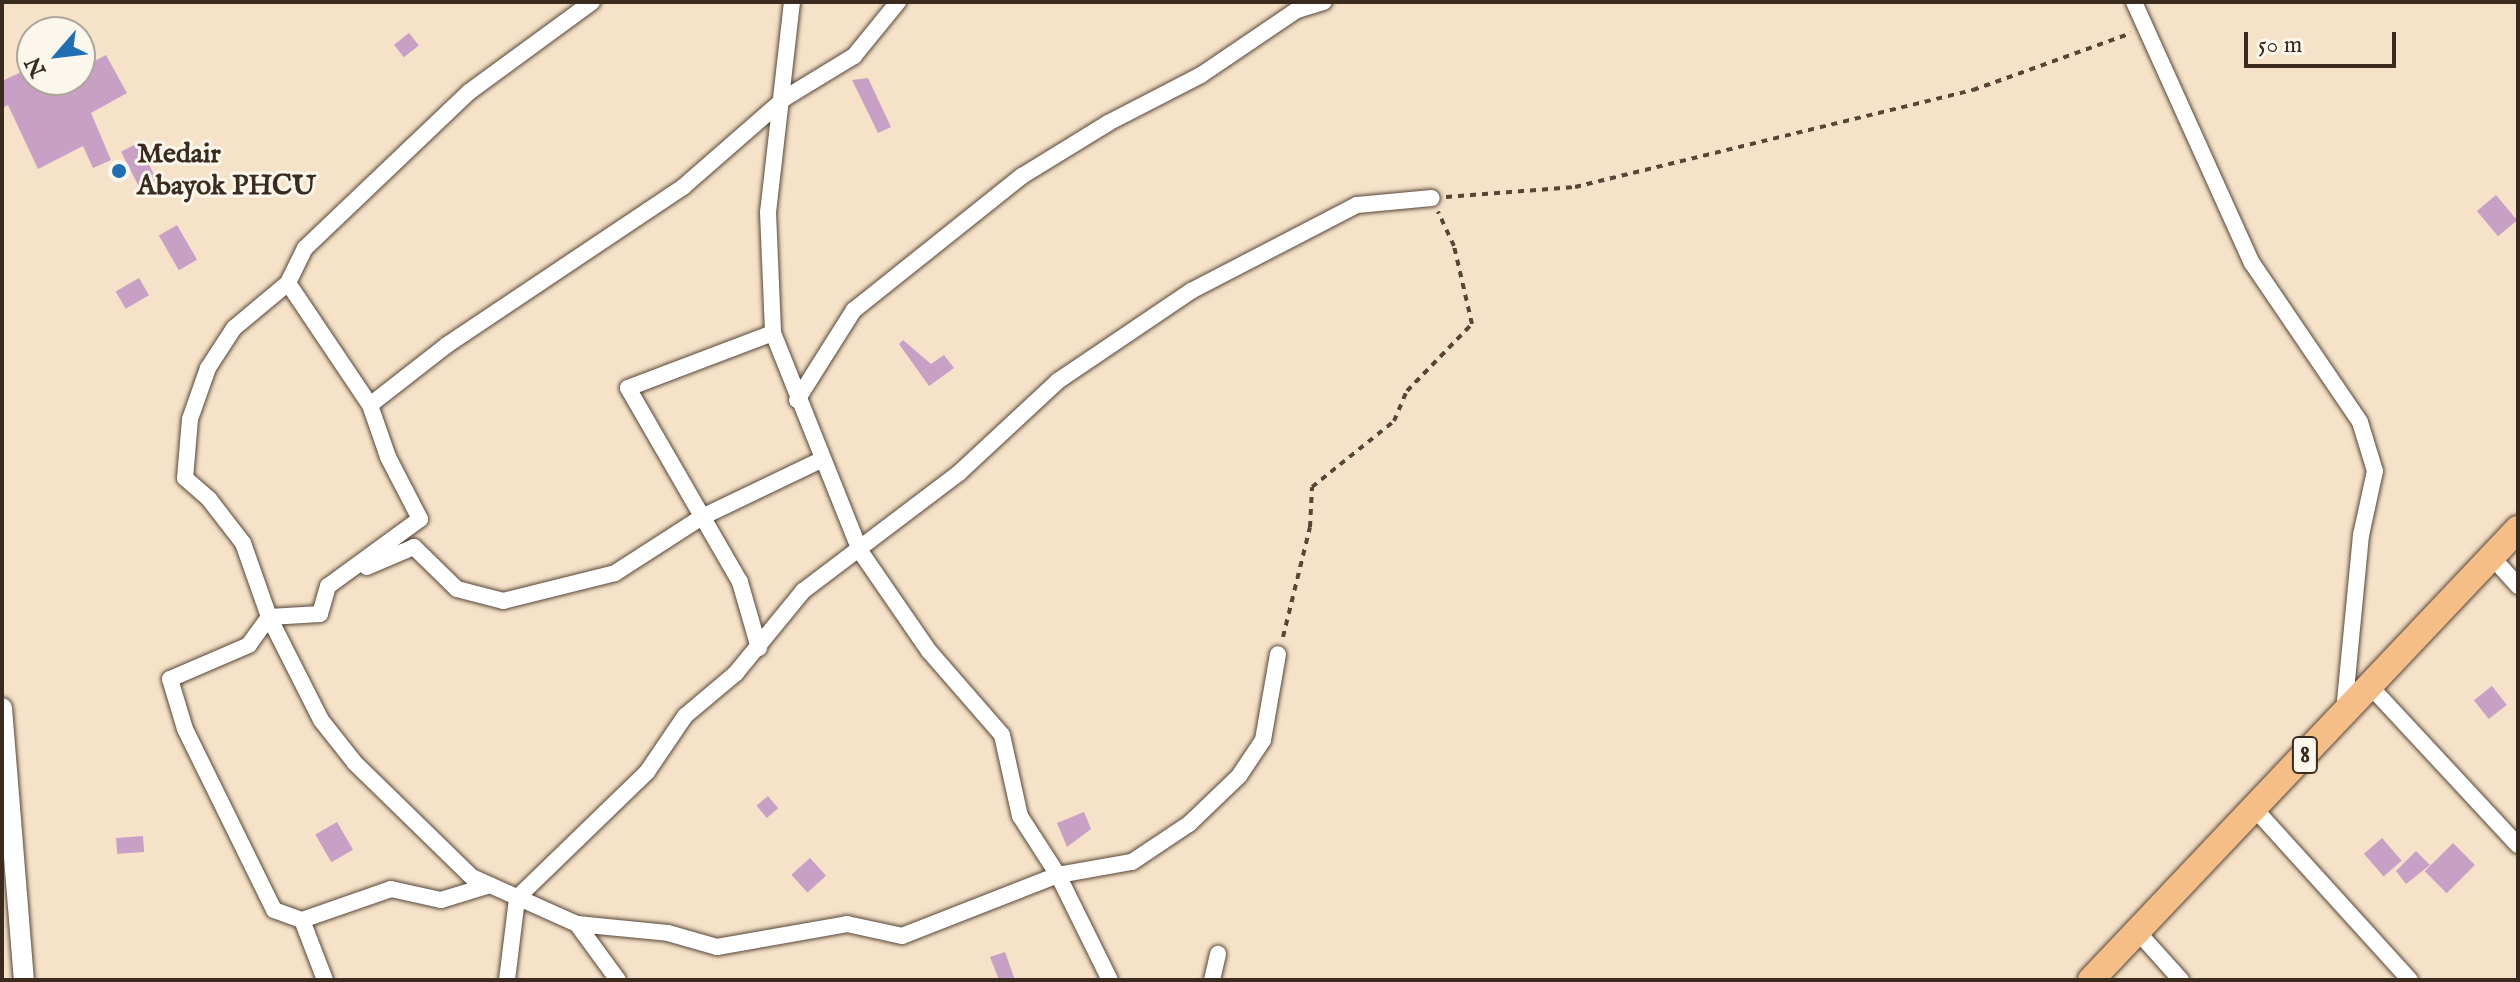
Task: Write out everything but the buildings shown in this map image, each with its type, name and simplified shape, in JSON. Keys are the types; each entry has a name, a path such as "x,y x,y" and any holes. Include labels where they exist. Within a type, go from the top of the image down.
{"main road":[{"name":"8","path":"2091,980 2518,529"}],"street":[{"path":"592,2 469,92 305,248 288,283 234,328 208,368 190,419 185,478 209,499 243,543 269,617 321,720 355,763 472,877 577,924 668,933 717,947 847,924 902,936 1058,875 1132,862 1189,824 1239,776 1263,740 1278,654"},
{"path":"792,2 785,98 768,212 773,333 797,400 860,551 929,651 1002,735 1020,816 1058,875 1110,980"},
{"path":"370,405 447,345 683,187 785,98 854,56 898,2"},
{"path":"797,400 854,310 1022,176 1108,123 1201,75 1297,10 1324,2"},
{"path":"2134,2 2252,263 2360,422 2375,471 2361,535 2344,713"},
{"path":"507,980 517,898 647,772 685,716 759,648 803,591 860,551 959,473 1058,381 1191,291 1357,205 1432,198"},
{"path":"269,617 320,614 328,586 420,519 388,457 370,405 288,283"},
{"path":"759,648 740,582 628,388 773,333"},
{"path":"328,586 414,547 457,589 503,601 615,573 702,517 821,460"},
{"path":"2492,557 2518,586"},
{"path":"269,617 249,645 170,679 185,729 249,868 274,910 302,920 391,889 441,900 490,885"},
{"path":"2370,686 2518,845"},
{"path":"2,708 10,894 24,980"},
{"path":"2254,808 2410,980"},
{"path":"302,920 325,980"},
{"path":"577,924 618,980"},
{"path":"2137,931 2181,980"},
{"path":"1212,980 1218,954"}],"path":[{"path":"1278,654 1310,527 1312,487 1394,421 1407,391 1472,324 1454,246 1432,198 1575,187 1973,90 2147,28"}],"place":[{"name":"Medair Abayok PHCU","path":"119,171"}]}
